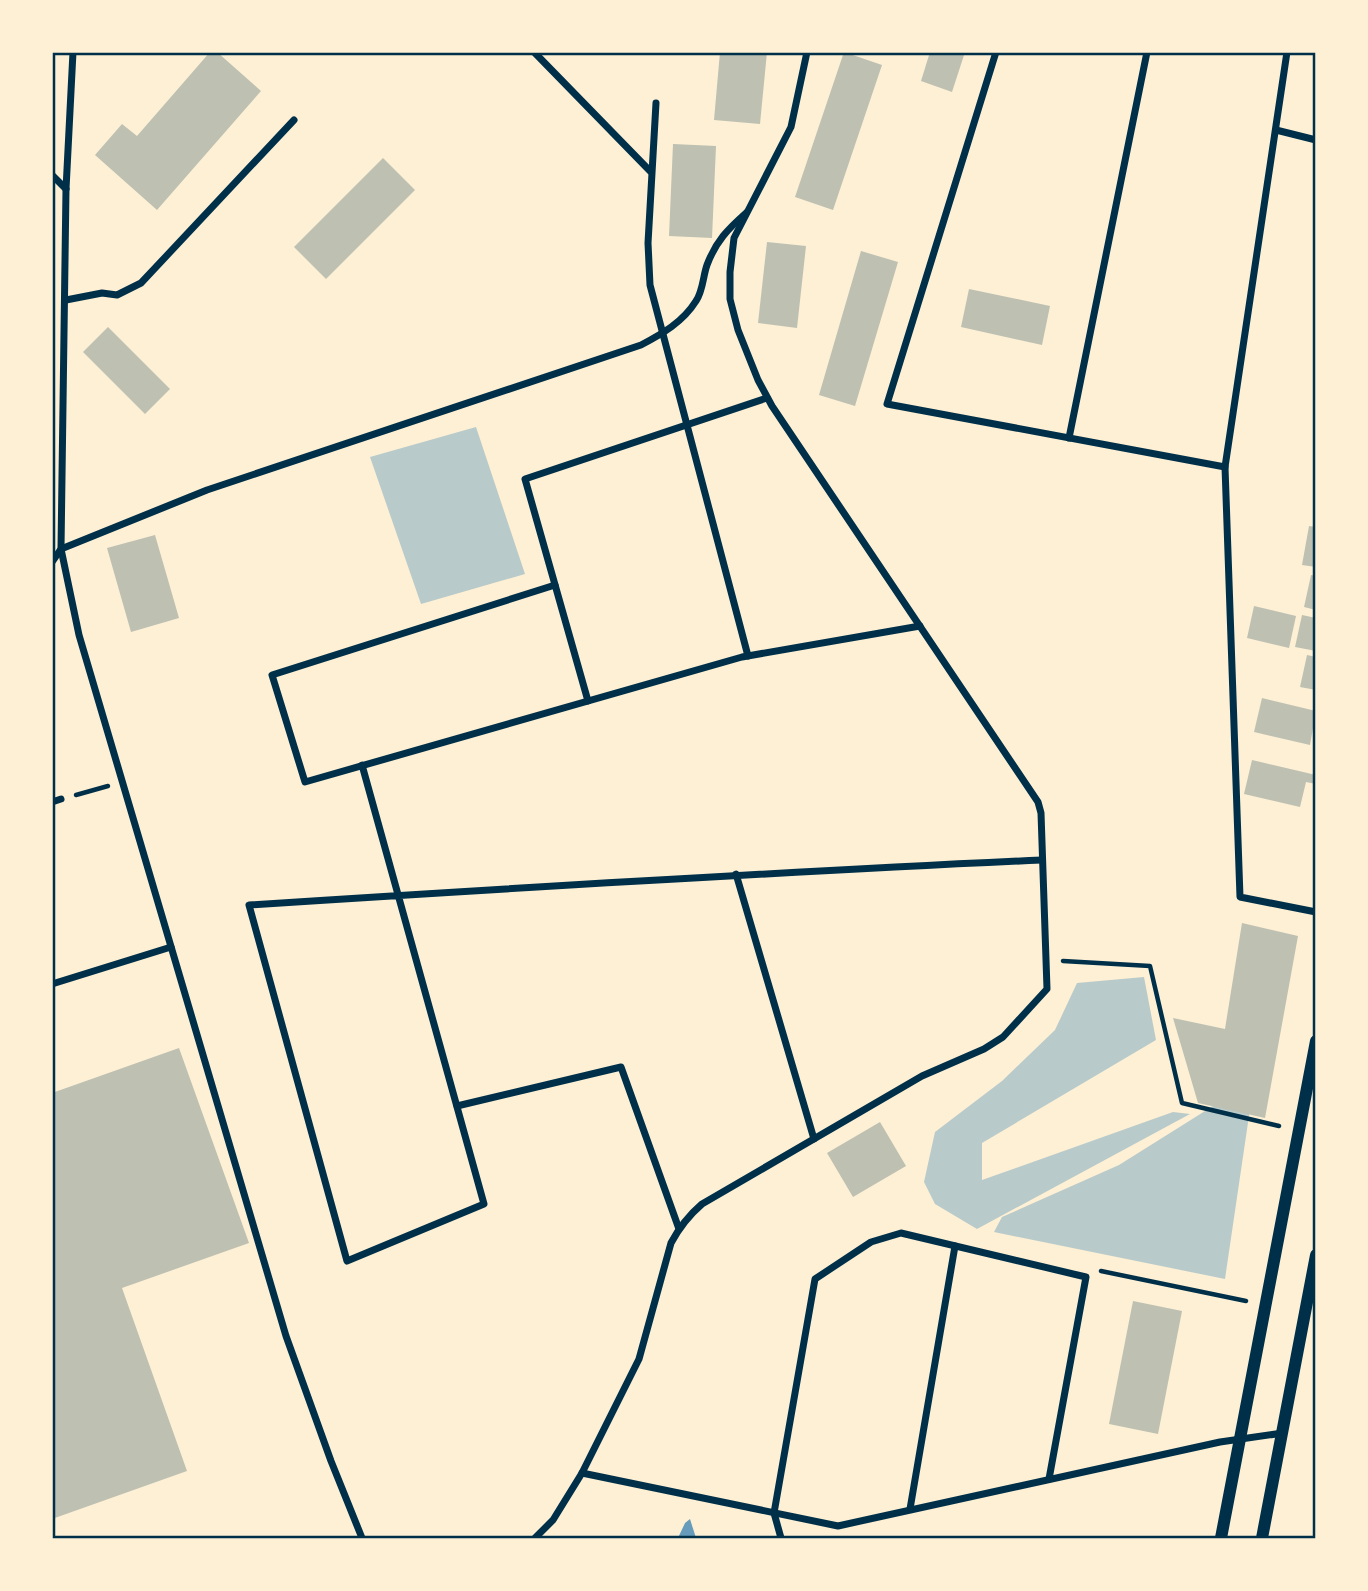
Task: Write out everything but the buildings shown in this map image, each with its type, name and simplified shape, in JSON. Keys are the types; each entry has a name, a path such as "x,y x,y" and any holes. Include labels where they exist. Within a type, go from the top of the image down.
{"street":[{"path":"73,52 66,189 61,549 79,635 286,1336 362,1538"},
{"path":"534,52 650,171"},
{"path":"536,1538 553,1520 582,1473 639,1359 671,1243 679,1228 702,1204 922,1076 984,1049 1003,1037 1047,989 1041,813 1038,802 767,398 738,330 730,299 734,238 791,128 807,52"},
{"path":"996,52 887,404 1225,467"},
{"path":"1069,438 1147,52"},
{"path":"1287,52 1225,467 1240,897 1315,912"},
{"path":"656,103 650,171 650,285 748,656"},
{"path":"66,300 102,293 117,295 141,283 294,120"},
{"path":"1276,130 1315,140"},
{"path":"52,175 66,189"},
{"path":"52,562 61,549 207,490 640,345 663,333 684,316 698,299 707,265 725,231 750,210"},
{"path":"588,701 525,479 767,398"},
{"path":"555,585 272,675 306,782 748,656 920,626"},
{"path":"362,765 399,895 484,1204 347,1261 249,905 399,895 736,874 1042,860"},
{"path":"52,802 61,799"},
{"path":"736,874 814,1139"},
{"path":"52,985 171,947"},
{"path":"1221,1538 1315,1041"},
{"path":"457,1106 621,1067 679,1228"},
{"path":"781,1538 774,1513 816,1279 871,1242 901,1233 1086,1278 1049,1479"},
{"path":"910,1509 955,1246"},
{"path":"1262,1538 1315,1255"},
{"path":"582,1473 838,1526 1240,1438 1283,1433"}],"path":[{"path":"61,799 123,782"},
{"path":"1046,960 1150,966 1182,1102 1279,1126"},
{"path":"1086,1278 1096,1270 1247,1301"}],"shaded area":[{"path":"476,427 525,574 421,604 370,457"},
{"path":"1144,977 1156,1040 982,1143 982,1180 1173,1112 1190,1114 977,1229 935,1204 924,1182 935,1132 1002,1081 1055,1030 1077,983"},
{"path":"1221,1101 1250,1109 1225,1279 994,1232 1002,1217 1119,1165"}],"water":[{"path":"690,1519 696,1538 678,1538 685,1523"}]}
